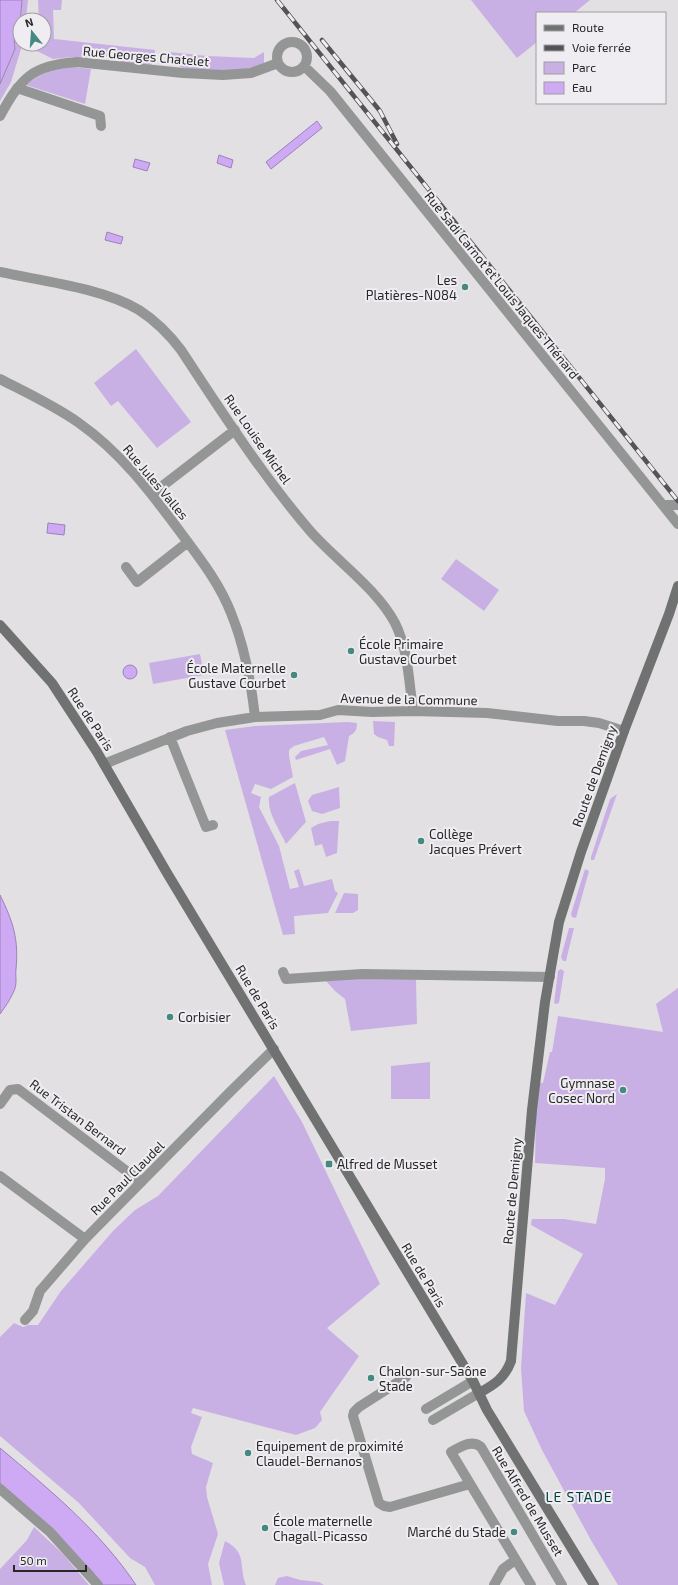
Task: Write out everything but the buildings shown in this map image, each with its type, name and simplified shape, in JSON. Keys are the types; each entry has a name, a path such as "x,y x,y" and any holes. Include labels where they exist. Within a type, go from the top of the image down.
{"main road":[{"name":"Route de Demigny","path":"479,1393 502,1378 508,1370 511,1361 532,1110 559,922 581,852 624,731 678,587"},
{"name":"Rue de Paris","path":"0,625 52,683 104,764 167,873 274,1049 594,1585"}],"street":[{"path":"293,42 299,44 306,52 307,58 304,66 296,71 285,70 278,63 277,55 279,50 287,43 293,42"},
{"name":"Rue Georges Chatelet","path":"0,116 17,88 24,80 39,70 61,63 77,62 183,73 223,75 251,73 278,63"},
{"name":"Rue Sadi Carnot et Louis Jaques Thénard","path":"304,66 330,91 678,524"},
{"path":"17,88 100,116 101,126"},
{"name":"Rue Louise Michel","path":"0,272 100,293 138,309 169,334 252,457 290,507 335,557 372,593 394,621 404,648 413,711"},
{"name":"Rue Jules Valles","path":"0,379 57,409 79,423 116,453 152,494 215,580 231,612 244,654 255,717"},
{"path":"152,494 235,430"},
{"path":"663,505 678,505"},
{"path":"126,567 137,582 188,542"},
{"name":"Avenue de la Commune","path":"104,764 170,737 217,723 255,717 320,715 346,709 372,712 413,711 487,713 558,721 584,721 598,723 624,731"},
{"path":"170,737 206,827 213,825"},
{"path":"283,972 286,979 362,974 550,978"},
{"name":"Rue Paul Claudel","path":"24,1320 33,1311 40,1291 85,1240 274,1049"},
{"name":"Rue Tristan Bernard","path":"0,1104 10,1090 18,1089 142,1182"},
{"path":"0,1176 85,1240"},
{"path":"406,1377 359,1407 354,1412 353,1416 378,1503 390,1507 470,1484"},
{"path":"426,1409 473,1381"},
{"path":"433,1420 479,1393"},
{"name":"Rue Alfred de Musset","path":"531,1585 451,1452 464,1445 477,1444 481,1447 562,1585"},
{"path":"0,1489 50,1532 98,1585"},
{"path":"494,1585 503,1568 516,1560"}],"green space":[{"path":"22,0 28,0 27,12 21,12"},
{"path":"38,0 62,0 61,10 53,10 54,39 155,50 154,59 151,65 121,62 116,57 99,56 96,58 72,57 53,59 39,52 52,52 52,12 39,12"},
{"path":"471,0 590,0 575,12 536,12 536,43 517,58"},
{"path":"14,52 20,52 11,82 0,101 0,84"},
{"path":"170,52 207,56 254,58 264,52 264,64 235,70 185,69 177,65"},
{"path":"74,67 91,69 85,104 26,85 37,77 48,72"},
{"path":"136,349 191,422 157,448 118,401 111,406 94,383"},
{"path":"456,559 499,590 484,611 441,579"},
{"path":"200,654 204,675 153,684 149,663"},
{"path":"373,721 395,722 394,746 389,746 387,740 374,734"},
{"path":"348,722 357,723 357,725 353,734 349,736 345,761 337,765 330,749 296,760 295,757 301,751 328,745 324,737 294,746 289,750 293,777 271,789 255,784 251,793 261,797 259,807 279,846 290,889 299,887 294,871 299,869 304,886 332,879 335,891 338,893 328,913 294,916 295,934 283,935 225,730 255,726"},
{"path":"295,783 306,822 286,844 274,821 270,809 269,797"},
{"path":"339,787 340,808 322,814 312,811 308,801 312,795"},
{"path":"617,794 594,860 591,860 610,799"},
{"path":"330,821 339,821 337,853 326,857 322,844 315,846 311,828 318,824"},
{"path":"585,869 589,871 576,918 572,917 571,914"},
{"path":"344,893 358,894 358,910 353,913 335,913"},
{"path":"569,928 574,928 566,961 563,961 561,957"},
{"path":"561,969 564,971 559,1003 556,1004 554,1003 558,971"},
{"path":"365,978 416,979 417,1024 351,1031 345,999 326,981"},
{"path":"678,988 678,1585 618,1585 592,1542 542,1450 524,1411 521,1368 526,1293 555,1305 583,1254 531,1225 532,1219 564,1219 596,1224 605,1179 605,1168 535,1163 536,1113 540,1083 543,1083 550,1052 552,1052 558,1016 663,1032 656,1004"},
{"path":"430,1062 430,1099 391,1099 391,1066"},
{"path":"274,1076 302,1122 380,1284 327,1328 359,1356 320,1412 322,1420 315,1428 296,1435 193,1408 191,1413 202,1417 191,1447 192,1454 213,1463 206,1487 207,1497 218,1534 208,1564 212,1585 155,1585 145,1567 130,1558 79,1503 0,1436 0,1337 14,1323 23,1327 28,1325 38,1325 61,1291 113,1231 135,1210 158,1196"},
{"path":"34,1527 63,1554 89,1585 0,1585 0,1569 27,1540"},
{"path":"225,1541 237,1550 240,1555 246,1585 224,1585 219,1563"},
{"path":"287,1576 300,1580 319,1582 324,1585 275,1585 278,1578"}],"water":[{"path":"0,0 22,0 21,12 12,12 12,52 14,52 0,84"},
{"path":"317,121 322,128 271,169 266,162"},
{"path":"219,155 233,160 231,168 217,163"},
{"path":"135,159 150,163 147,171 133,167"},
{"path":"107,232 123,237 121,244 105,240"},
{"path":"48,523 65,525 64,535 47,533"},
{"path":"130,665 135,667 137,672 135,677 130,679 125,677 123,672 125,667"},
{"path":"0,895 12,922 16,940 17,959 15,990 0,1014"},
{"path":"0,1448 55,1495 90,1529 122,1565 136,1585 103,1585 91,1570 22,1502 0,1483"}],"railway":[{"path":"277,0 678,501"},
{"path":"322,40 380,111 397,144"}],"place":[{"name":"Les Platières-N084","path":"465,287"},
{"name":"École Primaire Gustave Courbet","path":"351,651"},
{"name":"École Maternelle Gustave Courbet","path":"294,675"},
{"name":"Collège Jacques Prévert","path":"421,841"},
{"name":"Corbisier","path":"170,1017"},
{"name":"Gymnase Cosec Nord","path":"623,1090"},
{"name":"Alfred de Musset","path":"329,1164"},
{"name":"Chalon-sur-Saône Stade","path":"371,1378"},
{"name":"Equipement de proximité Claudel-Bernanos","path":"248,1453"},
{"name":"École maternelle Chagall-Picasso","path":"265,1528"},
{"name":"Marché du Stade","path":"514,1532"}],"district":[{"name":"LE STADE","path":"579,1496"}]}
